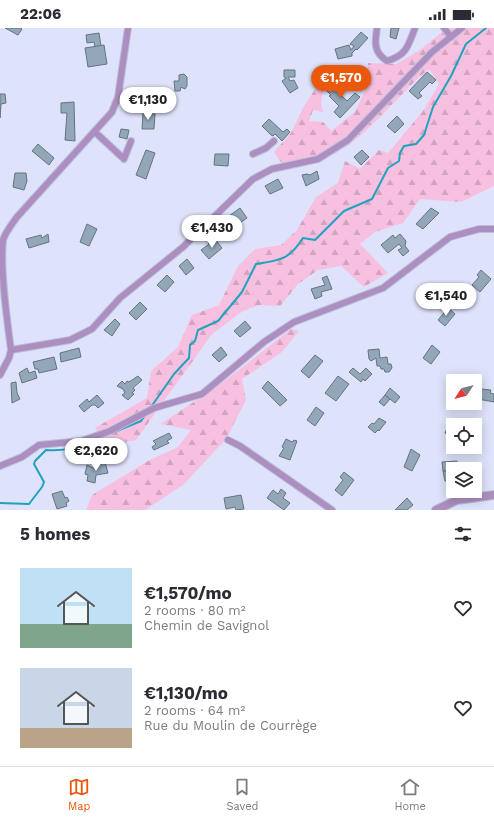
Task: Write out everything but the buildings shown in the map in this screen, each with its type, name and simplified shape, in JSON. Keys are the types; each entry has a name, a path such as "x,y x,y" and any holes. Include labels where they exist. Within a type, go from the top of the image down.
{"street":[{"path":"0,375 9,358 11,350 1,276 0,253 4,239 9,227 112,112 118,97 128,28"},
{"path":"376,28 376,51 380,57 387,61 398,58 410,45 415,28"},
{"path":"444,28 451,37"},
{"path":"11,350 70,340 92,329 120,298 183,247 253,179 272,170 318,159 348,140 432,52 462,28"},
{"path":"95,132 124,159 131,142"},
{"path":"253,154 266,148 274,142"},
{"path":"0,466 22,457 39,445 81,441 110,430 154,408 202,394 264,342 294,322 383,288 450,238 479,228 494,228"},
{"path":"228,440 240,446 332,510"},
{"path":"436,510 457,500 494,494"}],"green space":[{"path":"447,28 494,28 494,186 461,202 420,199 403,223 375,232 360,244 388,273 364,287 341,266 318,270 298,284 280,306 259,305 243,311 212,334 136,440 107,445 95,428 147,398 151,371 178,347 192,315 219,305 238,266 255,249 281,245 297,230 316,197 338,183 345,161 360,169 379,150 388,153 423,111 439,84 429,69 417,79 368,129 342,149 318,160 283,165 274,152 291,133 303,108 319,83 324,84 321,104 323,112 313,110 309,121 323,122 331,131 355,112 367,86 368,63 396,64 420,50"},
{"path":"291,329 299,331 282,352 242,379 246,400 226,439 183,485 145,510 86,510 92,495 148,461 178,447 191,430 161,424 226,380"}],"waterway":[{"path":"151,407 174,374 189,358 190,345 195,341 198,330 218,321 242,292 256,264 283,258 293,251 303,238 315,240 344,211 372,199 388,168 399,161 400,153 404,146 416,144 424,135 433,107 451,76 466,44 486,28"},
{"path":"112,433 141,421 146,414"},
{"path":"0,503 29,504 44,482 34,464 46,450 70,449 84,445 106,435"}]}
